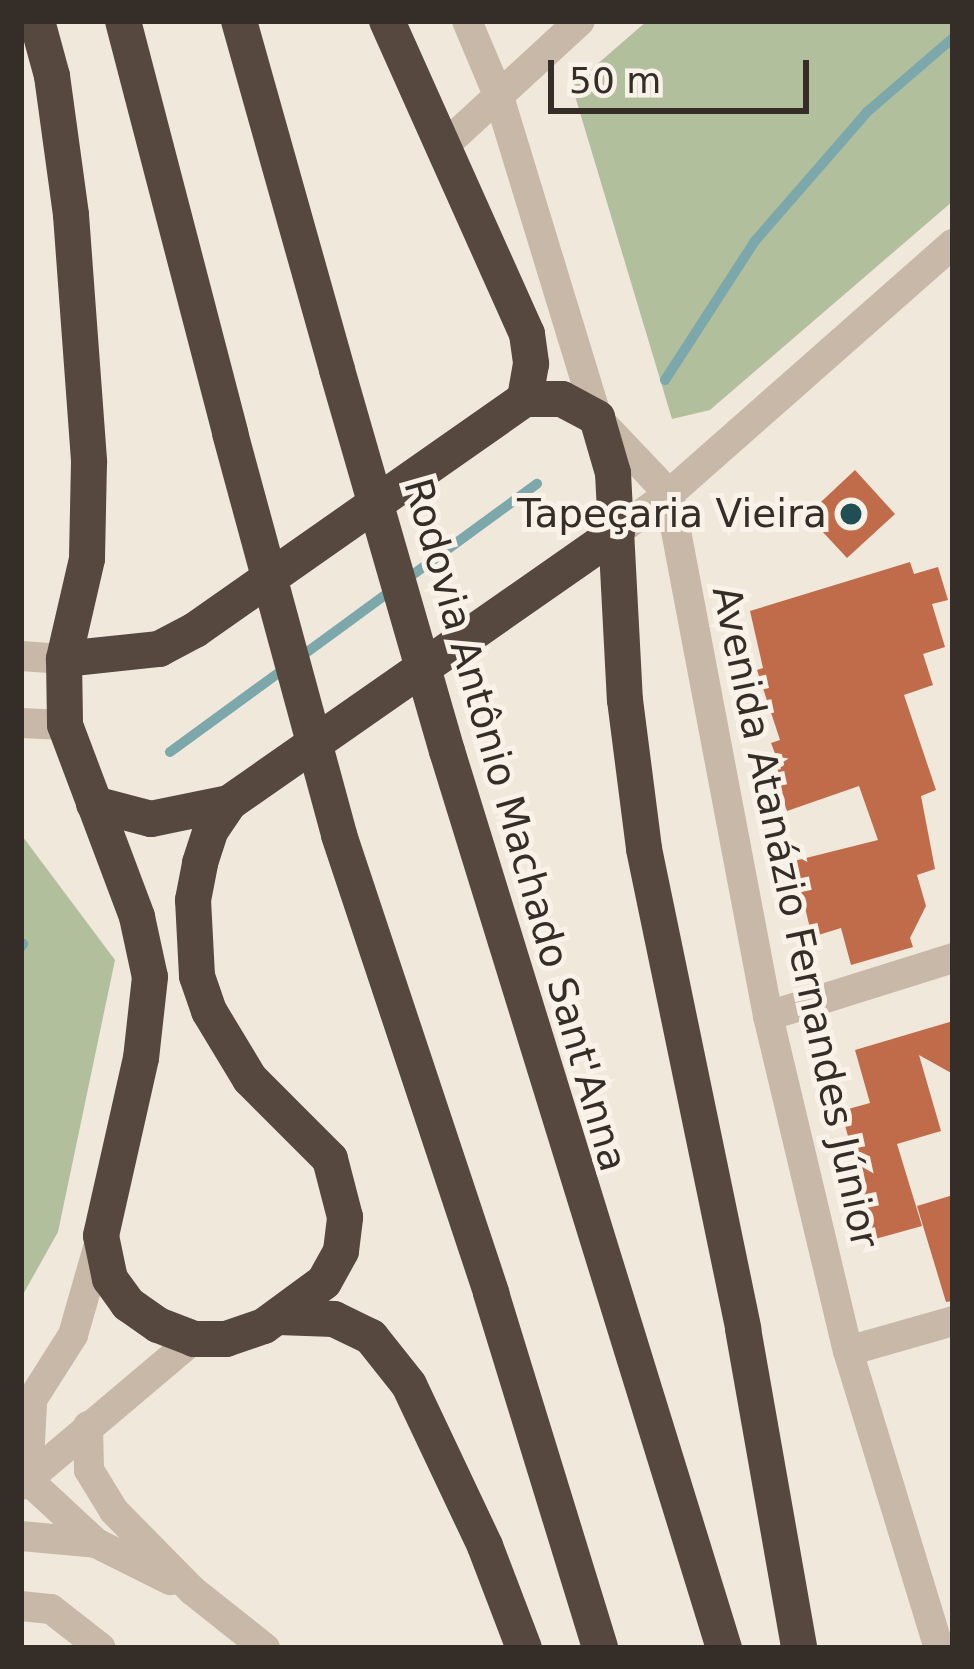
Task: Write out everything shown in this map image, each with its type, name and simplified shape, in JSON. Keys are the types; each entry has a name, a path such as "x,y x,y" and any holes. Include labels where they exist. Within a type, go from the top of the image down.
{"highway":[{"path":"37,21 52,76 71,215 88,462 87,559 64,659 64,724 136,917 150,977 141,1058 101,1236 110,1279 128,1304 158,1325 194,1340 226,1340 278,1317 324,1282 341,1251 345,1217 330,1159 250,1078 209,1011 197,976 193,900 211,830 229,803 617,532"},
{"path":"123,21 340,835 491,1293 600,1648"},
{"name":"Rodovia Antônio Machado Sant'Anna","path":"239,21 447,752 724,1648"},
{"path":"387,21 527,334 531,364 524,399"},
{"path":"64,659 159,649 195,630 524,399 562,399 597,418 613,472 625,700 644,849 742,1329 799,1648"},
{"path":"94,804 151,819 229,803"},
{"path":"278,1317 334,1319 371,1337 409,1384 485,1546 524,1648"}],"street":[{"path":"467,21 499,98 597,418 668,494"},
{"path":"445,145 580,21"},
{"path":"617,532 668,494 953,244"},
{"name":"Avenida Atanázio Fernandes Júnior","path":"668,494 768,1016 848,1351 939,1648"},
{"path":"21,656 64,659"},
{"path":"21,723 64,724"},
{"path":"768,1016 953,958"},
{"path":"24,1483 27,1410 73,1335 101,1236"},
{"path":"848,1351 953,1321"},
{"path":"24,1483 194,1340"},
{"path":"88,1426 89,1470 114,1511 193,1591 265,1648"},
{"path":"24,1483 96,1543 193,1591"},
{"path":"21,1536 96,1543"},
{"path":"21,1606 50,1609 101,1648"}],"green space":[{"path":"647,21 953,21 953,201 710,410 672,419 572,86"},
{"path":"23,837 115,960 58,1232 21,1298"}],"building":[{"name":"Tapeçaria Vieira","path":"855,470 895,514 847,558 807,515"},
{"path":"910,562 914,574 938,567 948,600 932,604 945,647 923,654 933,685 904,695 936,790 921,796 935,869 917,875 926,906 910,938 913,947 851,965 841,928 812,937 794,861 878,840 859,786 787,811 773,771 781,769 771,743 780,740 757,670 763,668 750,611"},
{"path":"953,1021 953,1074 919,1055 941,1131 897,1144 922,1226 868,1241 848,1168 856,1165 841,1111 870,1103 855,1050"},
{"path":"953,1195 953,1301 946,1302 917,1206"}],"waterway":[{"path":"665,380 755,241 867,112 953,38"},
{"path":"299,658 537,484"},
{"path":"170,752 284,669"}],"place":[{"name":"Tapeçaria Vieira","path":"851,514"}]}
